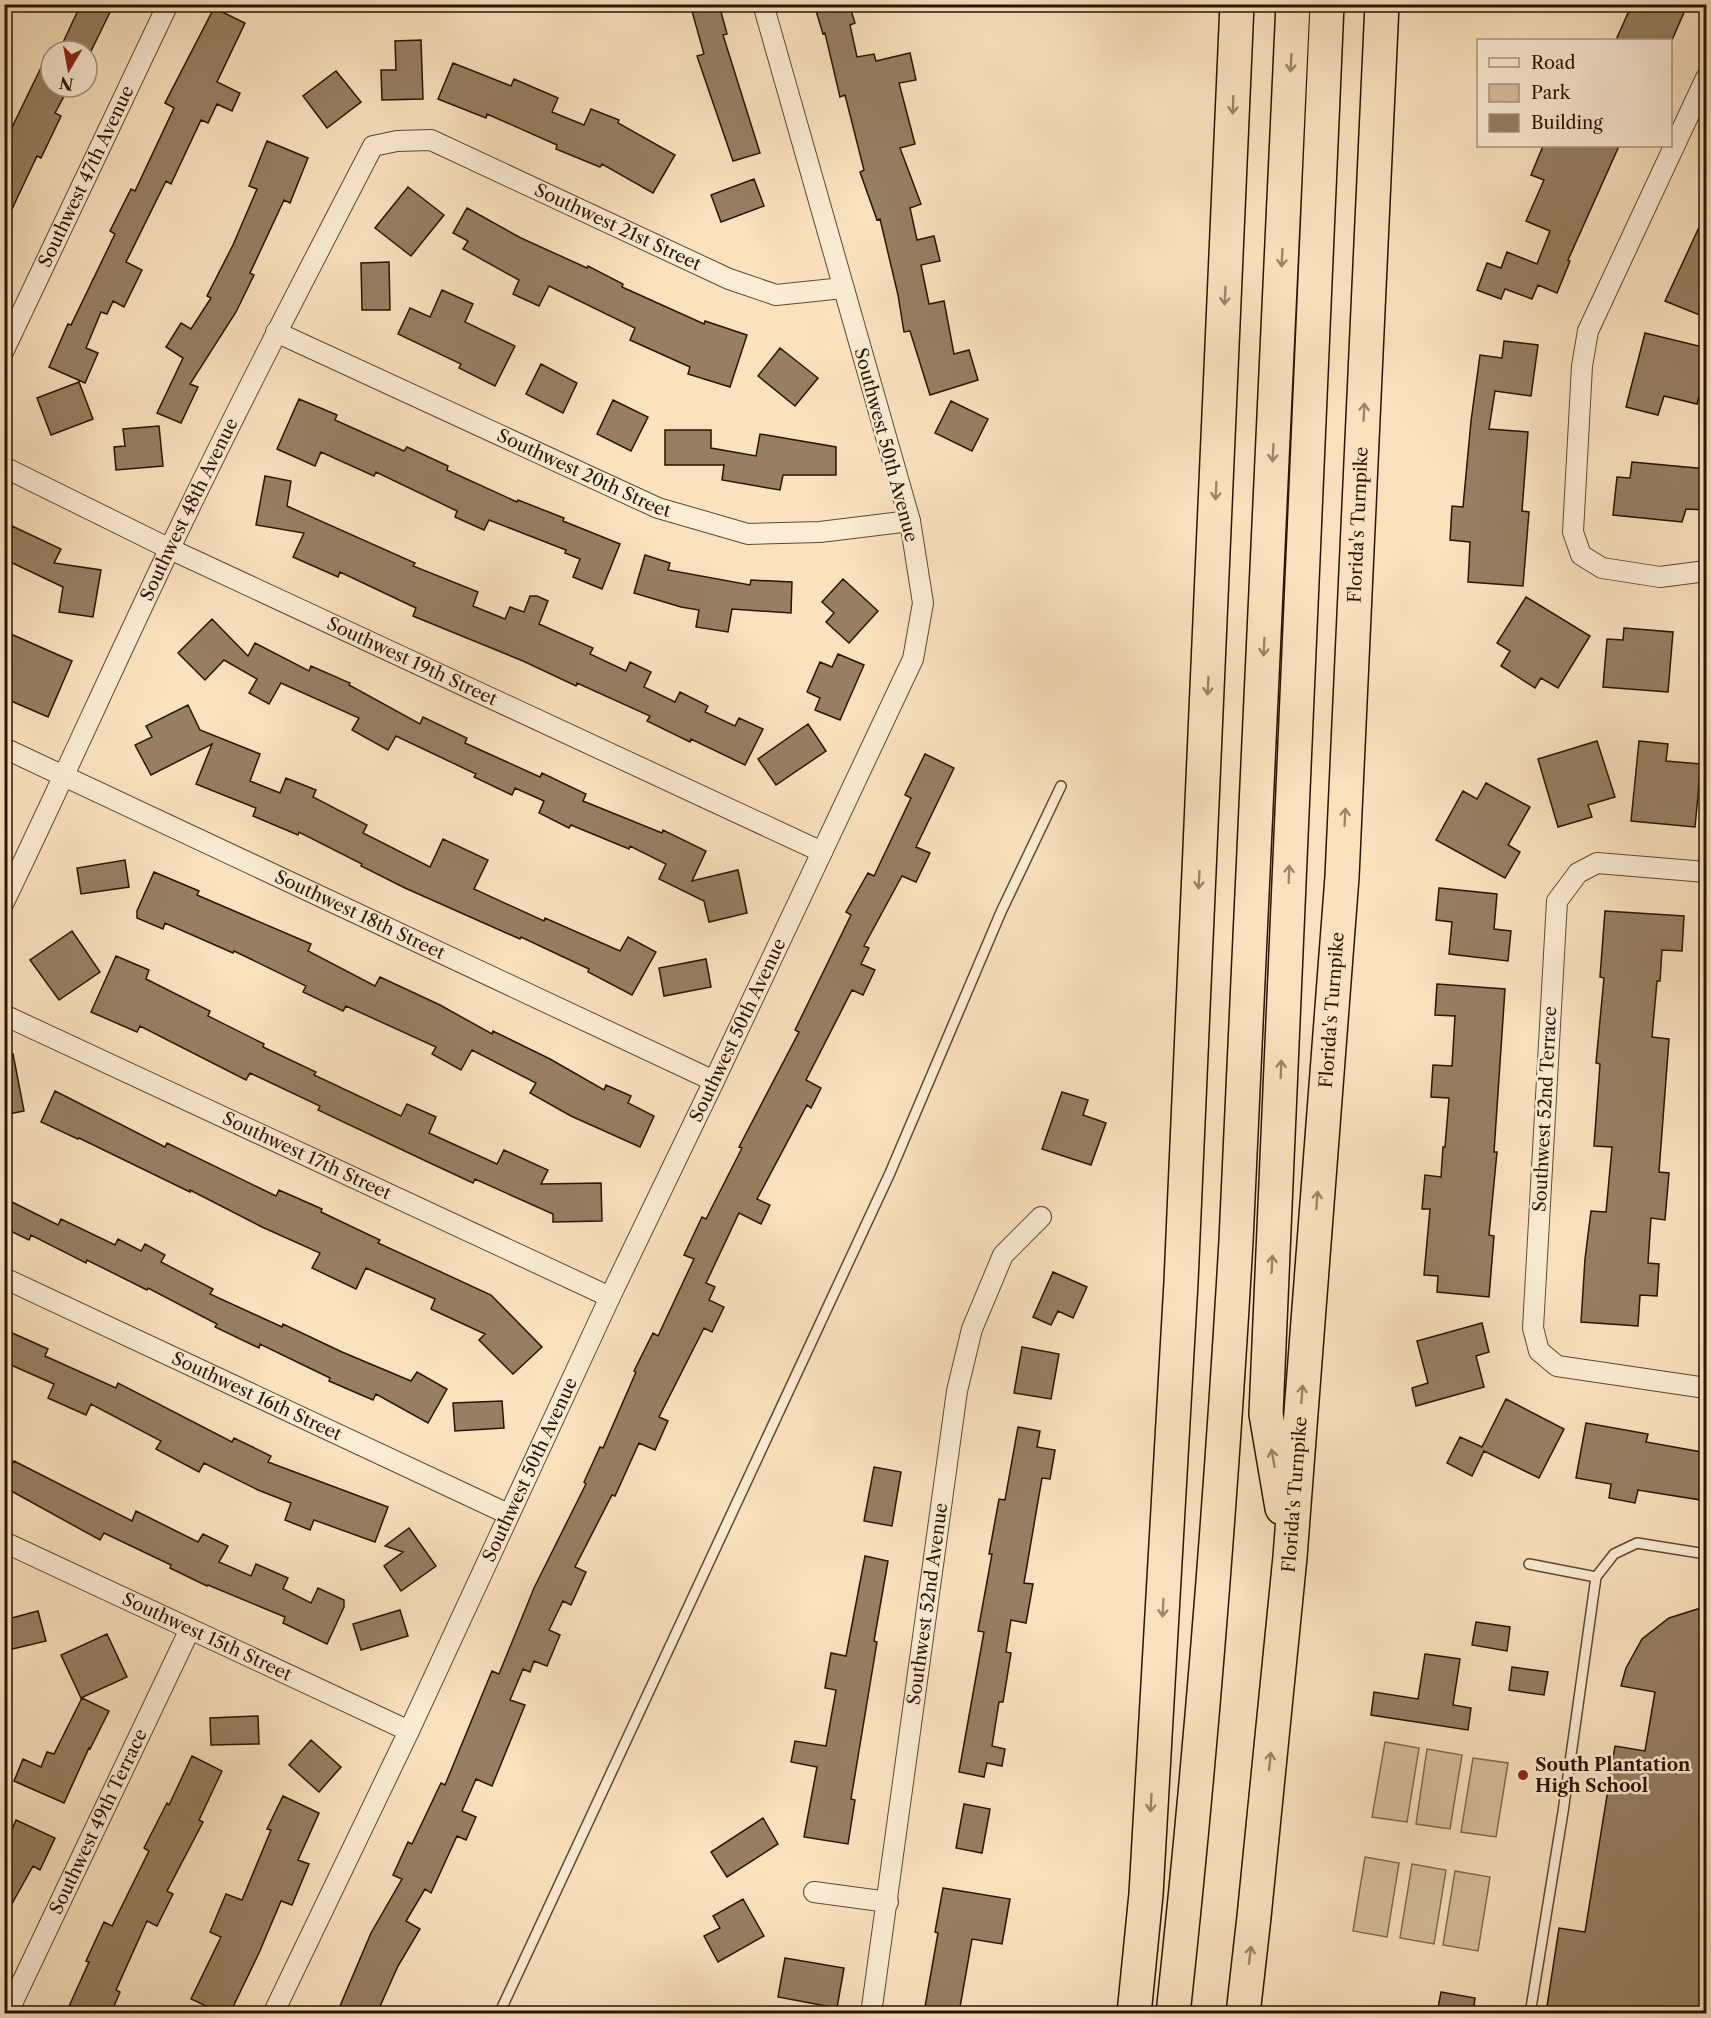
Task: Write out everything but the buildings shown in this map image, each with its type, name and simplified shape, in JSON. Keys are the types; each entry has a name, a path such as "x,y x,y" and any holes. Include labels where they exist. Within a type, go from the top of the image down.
{"highway":[{"path":"1134,2013 1146,1894 1181,1282 1237,4"},
{"path":"1173,2013 1193,1827 1225,1429 1236,1241 1293,4"},
{"path":"1290,1557 1266,1414 1327,4"},
{"name":"Florida's Turnpike","path":"1243,2013 1290,1557 1342,877 1382,4"}],"street":[{"name":"Southwest 47th Avenue","path":"4,350 168,4"},
{"name":"Southwest 50th Avenue","path":"273,2013 409,1731 508,1514 913,658 923,603 910,521 764,4"},
{"path":"1707,78 1588,332 1582,366 1573,532 1581,555 1602,568 1660,577 1707,571"},
{"name":"Southwest 21st Street","path":"397,141 432,140 729,279 776,295 843,288"},
{"name":"Southwest 48th Avenue","path":"4,902 170,549 276,332 373,146 397,141"},
{"name":"Southwest 20th Street","path":"276,332 658,508 748,534 820,532 910,521"},
{"name":"Southwest 19th Street","path":"4,467 170,549 822,852"},
{"name":"Southwest 18th Street","path":"4,748 714,1081"},
{"name":"Southwest 52nd Terrace","path":"1707,872 1597,863 1578,873 1557,902 1533,1328 1539,1351 1557,1366 1707,1388"},
{"name":"Southwest 17th Street","path":"4,1015 610,1297"},
{"name":"Southwest 52nd Avenue","path":"871,2013 957,1391 972,1329 1003,1255 1041,1217"},
{"name":"Southwest 16th Street","path":"4,1278 508,1514"},
{"name":"Southwest 15th Street","path":"4,1542 409,1731"},
{"name":"Southwest 49th Terrace","path":"7,2013 190,1629"},
{"path":"814,1892 888,1902"}],"lane":[{"path":"499,2013 890,1173 1002,912 1061,786"},
{"path":"1530,2013 1563,1812 1596,1576 1614,1554 1637,1543 1707,1554"},
{"path":"1529,1564 1596,1576"}],"green space":[{"path":"1385,1742 1419,1748 1407,1822 1372,1817"},
{"path":"1427,1749 1462,1755 1450,1829 1416,1824"},
{"path":"1473,1758 1508,1763 1496,1837 1461,1832"},
{"path":"1365,1857 1399,1863 1387,1937 1353,1931"},
{"path":"1412,1864 1446,1870 1434,1944 1400,1938"},
{"path":"1455,1871 1490,1877 1478,1951 1443,1945"}],"place":[{"name":"South Plantation High School","path":"1523,1775"}]}
